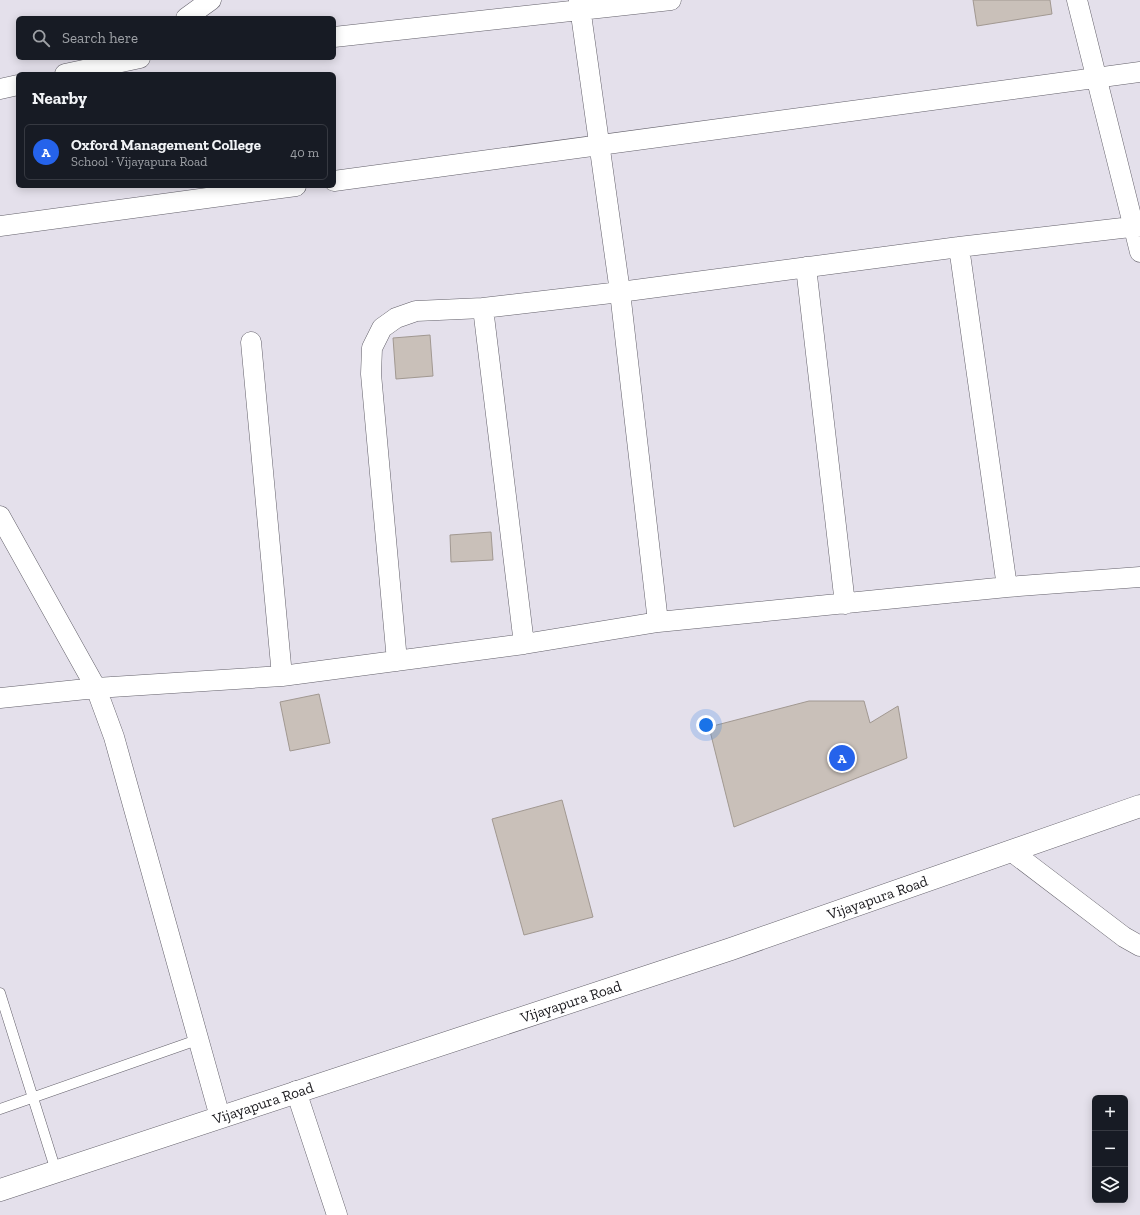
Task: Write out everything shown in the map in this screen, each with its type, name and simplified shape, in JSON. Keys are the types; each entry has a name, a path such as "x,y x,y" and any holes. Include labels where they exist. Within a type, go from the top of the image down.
{"main road":[{"name":"Vijayapura Road","path":"0,1190 220,1116 731,949 1140,806"}],"street":[{"path":"189,16 211,0"},
{"path":"336,37 580,5 671,0"},
{"path":"1077,0 1137,226 1140,252"},
{"path":"580,5 620,292 658,622"},
{"path":"74,72 124,60"},
{"path":"336,181 1140,72"},
{"path":"0,89 16,85"},
{"path":"0,226 281,188"},
{"path":"397,661 371,374 372,348 382,328 396,318 416,311 482,308 620,292 959,247 1137,226"},
{"path":"959,247 1008,587"},
{"path":"806,267 845,604"},
{"path":"482,308 524,644"},
{"path":"251,342 282,676"},
{"path":"0,516 96,688 114,737 197,1040 220,1116"},
{"path":"0,698 96,688 282,676 524,644 658,622 1008,587 1140,577"},
{"path":"1011,851 1124,937 1140,946"},
{"path":"296,1091 337,1215"}],"lane":[{"path":"0,993 56,1171"},
{"path":"0,1109 197,1040"}],"building":[{"path":"973,0 1050,0 1052,14 977,26"},
{"path":"430,335 433,376 396,379 393,338"},
{"path":"491,532 493,560 451,562 450,535"},
{"path":"319,694 330,743 290,751 280,702"},
{"path":"809,701 864,701 870,723 898,706 907,758 734,827 709,727"},
{"path":"562,800 593,917 524,935 492,819"}],"place":[{"name":"Oxford Management College","path":"842,758"}]}
